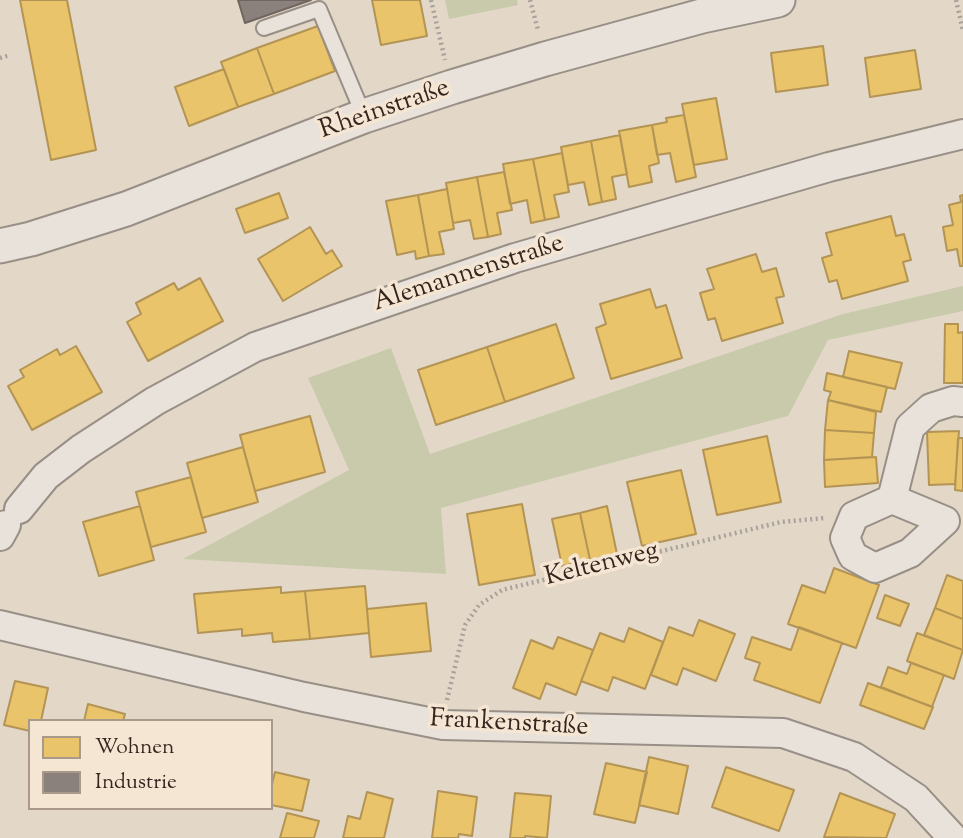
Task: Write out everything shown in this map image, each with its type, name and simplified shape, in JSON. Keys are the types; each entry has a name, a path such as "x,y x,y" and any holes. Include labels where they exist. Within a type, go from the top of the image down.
{"street":[{"name":"Rheinstraße","path":"0,246 126,209 364,116 558,55 702,16 778,0"},
{"name":"Alemannenstraße","path":"5,526 46,476 81,449 155,401 255,346 515,258 829,167 963,134"},
{"path":"892,499 910,427 931,408 953,401 963,402"},
{"path":"892,499 954,524 910,553 875,568 853,556 845,538 854,516 892,499"},
{"name":"Frankenstraße","path":"0,625 304,697 443,725 783,733 855,757 916,798 953,838"}],"lane":[{"path":"264,28 318,9 364,116"}],"path":[{"path":"430,0 436,23"},
{"path":"956,0 963,31"},
{"path":"0,58 10,55"},
{"name":"Keltenweg","path":"443,725 465,625 479,606 502,590 781,522 854,516"}],"green space":[{"path":"445,0 517,0 518,5 449,19"},
{"path":"963,286 963,311 828,340 788,416 441,508 446,574 183,559 349,470 308,378 391,348 430,454 843,314"}],"building: Wohnen":[{"path":"20,0 67,0 96,150 51,160"},
{"path":"372,0 420,0 427,36 381,45"},
{"path":"318,26 335,71 274,94 257,48"},
{"path":"823,46 828,85 776,92 771,53"},
{"path":"257,48 274,94 238,107 221,62"},
{"path":"915,50 921,89 870,97 865,58"},
{"path":"224,69 238,107 189,126 175,87"},
{"path":"716,98 727,159 694,165 682,104"},
{"path":"684,115 696,177 676,182 670,153 657,155 652,125 667,122 666,118"},
{"path":"652,125 659,163 649,166 652,182 629,187 619,131"},
{"path":"620,135 627,174 612,177 616,199 602,202 591,141"},
{"path":"591,141 602,202 589,205 584,182 568,185 561,147"},
{"path":"562,153 569,192 554,195 559,217 545,220 533,159"},
{"path":"533,159 545,220 531,223 527,200 510,204 503,164"},
{"path":"504,172 512,210 497,213 501,234 488,237 477,177"},
{"path":"477,177 488,237 474,239 470,220 453,223 446,183"},
{"path":"447,189 454,229 439,232 444,254 429,256 418,195"},
{"path":"279,193 288,218 245,233 236,209"},
{"path":"418,195 429,256 416,259 415,251 397,255 386,201"},
{"path":"963,195 963,266 960,266 957,249 947,251 943,227 953,225 949,205 961,202 960,196"},
{"path":"891,216 896,236 904,234 911,260 903,262 908,281 842,299 837,280 829,282 822,258 832,255 826,233"},
{"path":"310,227 326,254 332,250 342,266 283,301 258,259"},
{"path":"756,254 762,272 776,268 784,296 776,298 783,323 722,341 715,318 708,320 700,293 714,289 707,269"},
{"path":"200,278 223,321 148,361 127,322 141,314 136,303 174,283 178,290"},
{"path":"650,289 656,308 666,305 682,358 611,379 596,328 606,324 600,304"},
{"path":"556,324 574,378 505,402 487,347"},
{"path":"945,324 958,324 958,333 963,332 963,383 944,383"},
{"path":"76,346 102,392 32,430 8,386 24,377 20,370 57,349 60,355"},
{"path":"487,347 505,402 436,425 418,370"},
{"path":"849,351 902,363 895,389 843,377"},
{"path":"827,373 887,387 881,412 828,400 831,392 824,390"},
{"path":"828,400 876,412 874,433 825,430"},
{"path":"310,416 325,472 255,491 240,435"},
{"path":"825,430 874,433 872,457 824,460"},
{"path":"959,431 955,484 929,485 927,432"},
{"path":"767,436 781,502 717,515 703,450"},
{"path":"958,438 963,438 963,491 955,490"},
{"path":"243,447 258,502 202,518 187,463"},
{"path":"876,457 878,483 825,487 824,460"},
{"path":"681,470 696,534 642,546 627,482"},
{"path":"191,477 206,532 151,547 136,492"},
{"path":"522,504 535,575 479,585 467,514"},
{"path":"140,506 154,560 99,576 83,522"},
{"path":"607,506 617,554 590,560 580,513"},
{"path":"580,513 590,560 562,566 552,519"},
{"path":"834,568 879,585 856,648 788,624 802,585 825,593"},
{"path":"947,575 963,581 963,619 935,608"},
{"path":"365,586 369,633 310,639 305,591"},
{"path":"281,587 281,593 305,591 310,639 273,642 272,633 242,636 242,629 198,633 194,594"},
{"path":"885,595 909,604 900,626 877,618"},
{"path":"426,603 431,651 371,657 367,609"},
{"path":"935,608 963,619 963,650 924,635"},
{"path":"699,620 735,634 716,681 683,668 677,685 651,675 669,627 693,636"},
{"path":"799,627 842,643 820,703 754,680 760,663 745,658 752,637 791,650"},
{"path":"629,628 663,642 645,689 613,677 608,691 581,681 600,633 624,642"},
{"path":"917,633 963,650 954,679 907,661"},
{"path":"558,637 593,650 576,695 546,683 540,699 513,688 531,640 553,649"},
{"path":"911,663 944,675 932,707 881,687 888,667 907,674"},
{"path":"15,681 48,688 41,719 28,719 28,731 4,725"},
{"path":"868,683 933,707 924,729 860,705"},
{"path":"88,704 125,714 124,719 84,719"},
{"path":"649,757 688,766 678,814 639,805"},
{"path":"606,763 647,772 635,823 594,814"},
{"path":"726,767 794,790 779,831 712,807"},
{"path":"275,772 309,780 302,811 273,805"},
{"path":"438,791 477,797 472,836 459,834 458,838 432,838"},
{"path":"367,792 393,799 384,838 343,838 348,816 360,819"},
{"path":"515,793 551,796 547,838 510,838"},
{"path":"840,793 895,814 886,838 824,837"},
{"path":"287,813 319,821 314,838 280,838"}],"building: Industrie":[{"path":"238,0 311,0 245,23"}]}
